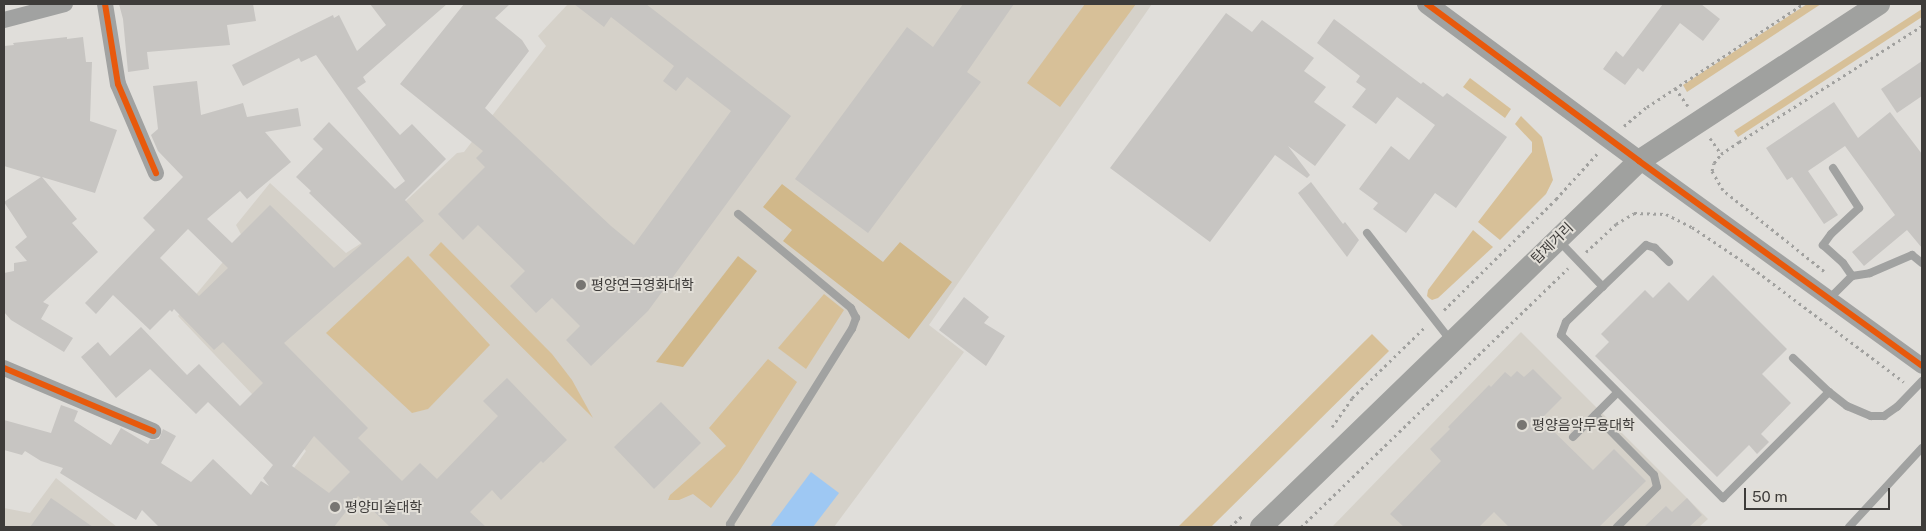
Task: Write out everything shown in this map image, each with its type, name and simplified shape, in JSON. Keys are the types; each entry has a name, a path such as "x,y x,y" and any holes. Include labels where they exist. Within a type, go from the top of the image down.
{"main road":[{"name":"탑제거리","path":"1261,527 1557,238 1639,161 1879,4"}],"street":[{"path":"4,20 65,4"},
{"path":"106,4 118,84 156,173"},
{"path":"1427,4 1609,140 1922,366"},
{"path":"4,368 153,431"}],"lane":[{"path":"1833,168 1859,208 1831,234 1823,245 1843,263 1852,276"},
{"path":"731,527 730,524 847,337 856,318 851,308 738,214"},
{"path":"1367,233 1451,341"},
{"path":"1557,238 1603,287"},
{"path":"1669,262 1656,248 1646,245 1566,322 1561,335 1723,498 1829,392"},
{"path":"1830,299 1852,276 1870,273 1912,255 1922,262"},
{"path":"1793,358 1847,406 1871,416 1884,416 1922,381"},
{"path":"1573,437 1617,393"},
{"path":"1595,415 1654,475 1657,487 1618,527"},
{"path":"1849,527 1922,448"}],"path":[{"path":"1332,428 1352,398 1556,199 1609,140 1647,107 1802,4"},
{"path":"1843,286 1723,190 1712,171 1714,163 1721,154 1739,142 1922,26"},
{"path":"1301,527 1577,260 1616,224 1634,213 1666,214 1692,227 1747,264 1914,390"},
{"path":"1230,527 1250,507"}],"shaded area":[{"name":"평양연극영화대학","path":"568,4 1152,4 929,325 964,352 834,527 252,527 306,451 178,316 243,238 236,225 270,183 346,253 360,244 457,153 464,152 546,46 538,36"},
{"path":"1085,4 1136,4 1060,107 1027,83"},
{"path":"1807,4 1821,4 1687,92 1683,85"},
{"path":"1922,9 1922,17 1738,137 1734,131"},
{"path":"1470,78 1511,109 1505,118 1463,87"},
{"path":"1521,116 1542,137 1553,180 1546,194 1500,240 1478,222 1532,152 1532,142 1515,124"},
{"path":"782,184 883,262 900,242 952,282 909,339 783,241 792,230 763,207"},
{"path":"1473,230 1493,247 1438,298 1432,300 1427,296 1428,290"},
{"path":"441,242 552,354 572,380 593,418 429,255"},
{"path":"408,256 490,345 428,409 412,413 326,333"},
{"path":"738,256 757,271 683,367 656,362"},
{"path":"824,294 844,310 806,369 778,348"},
{"name":"평양음악무용대학","path":"1521,332 1708,519 1699,527 1332,527"},
{"path":"1372,334 1389,351 1211,527 1178,527"},
{"path":"768,359 797,382 738,473 711,508 693,494 679,500 668,500 670,495 726,446 709,428"},
{"path":"56,478 117,527 4,527 4,508 30,513"}],"water":[{"path":"811,472 839,493 813,527 770,527"}],"building":[{"path":"119,4 253,4 256,21 227,25 230,45 147,52 149,69 128,72 123,19"},
{"path":"370,4 447,4 363,77 366,82 357,88 400,135 412,124 446,159 405,200 424,221 284,343 368,428 358,438 402,481 420,463 437,479 498,416 483,401 507,378 567,440 543,463 541,461 501,500 492,490 470,512 486,527 390,527 358,496 334,527 159,527 142,510 136,520 60,473 63,468 41,461 25,451 22,455 4,450 4,420 51,433 61,405 78,411 74,421 111,445 121,428 148,444 150,440 159,439 163,429 176,436 161,463 191,482 213,459 251,495 261,481 269,486 263,478 273,465 208,402 196,414 150,369 116,398 81,357 98,342 110,356 141,327 187,375 199,364 240,406 263,383 223,342 214,350 174,309 172,312 170,310 150,330 113,295 96,314 85,303 155,230 143,218 183,177 158,151 151,135 158,129 153,86 197,81 201,115 243,103 247,117 298,108 301,126 265,132 291,162 247,199 240,191 207,219 232,243 270,205 334,268 362,244 309,193 311,191 296,177 323,149 313,139 329,122 395,189 405,181 316,55 301,62 299,58 243,86 232,65 333,15 334,18 339,15 357,51 386,25","holes":["188,229 228,268 199,296 160,258","314,436 350,472 329,493 292,466"]},
{"path":"464,4 510,4 495,18 522,40 529,51 485,108 611,226 634,245 731,111 687,77 676,91 663,81 674,66 611,17 604,27 574,4 646,4 791,116 648,311 591,366 566,340 580,326 552,298 536,313 510,286 525,271 478,225 463,240 438,214 485,167 476,158 483,151 400,84"},
{"path":"963,4 1014,4 967,72 981,82 868,233 795,179 907,27 933,47"},
{"path":"1663,4 1701,4 1720,19 1703,41 1680,23 1643,72 1638,68 1625,85 1603,69 1616,51 1623,57"},
{"path":"1226,13 1252,32 1262,20 1314,58 1304,71 1326,87 1314,102 1346,125 1315,166 1288,146 1310,175 1307,178 1275,155 1210,242 1110,168"},
{"path":"1334,19 1421,84 1423,82 1443,97 1447,93 1507,137 1456,208 1435,193 1406,233 1373,209 1378,203 1359,189 1391,146 1409,160 1435,125 1397,97 1376,124 1352,107 1366,89 1356,82 1360,76 1317,43"},
{"path":"67,37 67,39 83,37 86,62 92,62 90,121 117,130 95,193 42,177 77,219 72,223 98,252 43,302 49,305 41,319 73,338 64,352 11,320 4,312 4,273 14,271 14,263 27,261 15,247 27,237 4,202 41,177 4,166 4,46 14,45 13,43"},
{"path":"1922,61 1922,96 1897,113 1881,89"},
{"path":"1834,102 1858,138 1890,112 1922,154 1922,248 1907,230 1864,266 1852,252 1895,215 1845,146 1808,171 1838,215 1824,224 1792,177 1787,180 1766,148"},
{"path":"1311,182 1343,224 1345,222 1359,240 1347,257 1298,193"},
{"path":"1713,275 1787,349 1762,374 1791,403 1761,434 1769,442 1757,454 1749,445 1717,477 1595,356 1609,342 1601,334 1645,290 1653,298 1669,282 1688,301"},
{"path":"964,297 989,317 984,323 1005,336 986,366 939,330"},
{"path":"1533,369 1562,398 1541,419 1593,470 1614,449 1646,481 1599,527 1509,527 1494,512 1479,527 1404,527 1390,514 1441,461 1430,449 1450,429 1448,427 1489,385 1491,387 1505,372 1511,377 1517,371 1524,377"},
{"path":"661,402 701,443 654,489 614,447"},
{"path":"51,498 93,527 30,527"},
{"path":"1687,498 1702,515 1689,527 1644,527 1666,506 1672,512"}],"cycle path":[{"path":"105,4 118,84 156,173"},
{"path":"1427,4 1639,161 1922,366"},
{"path":"4,368 153,431"}],"place":[{"name":"평양연극영화대학","path":"581,285"},
{"name":"평양음악무용대학","path":"1522,425"},
{"name":"평양미술대학","path":"335,507"}]}
